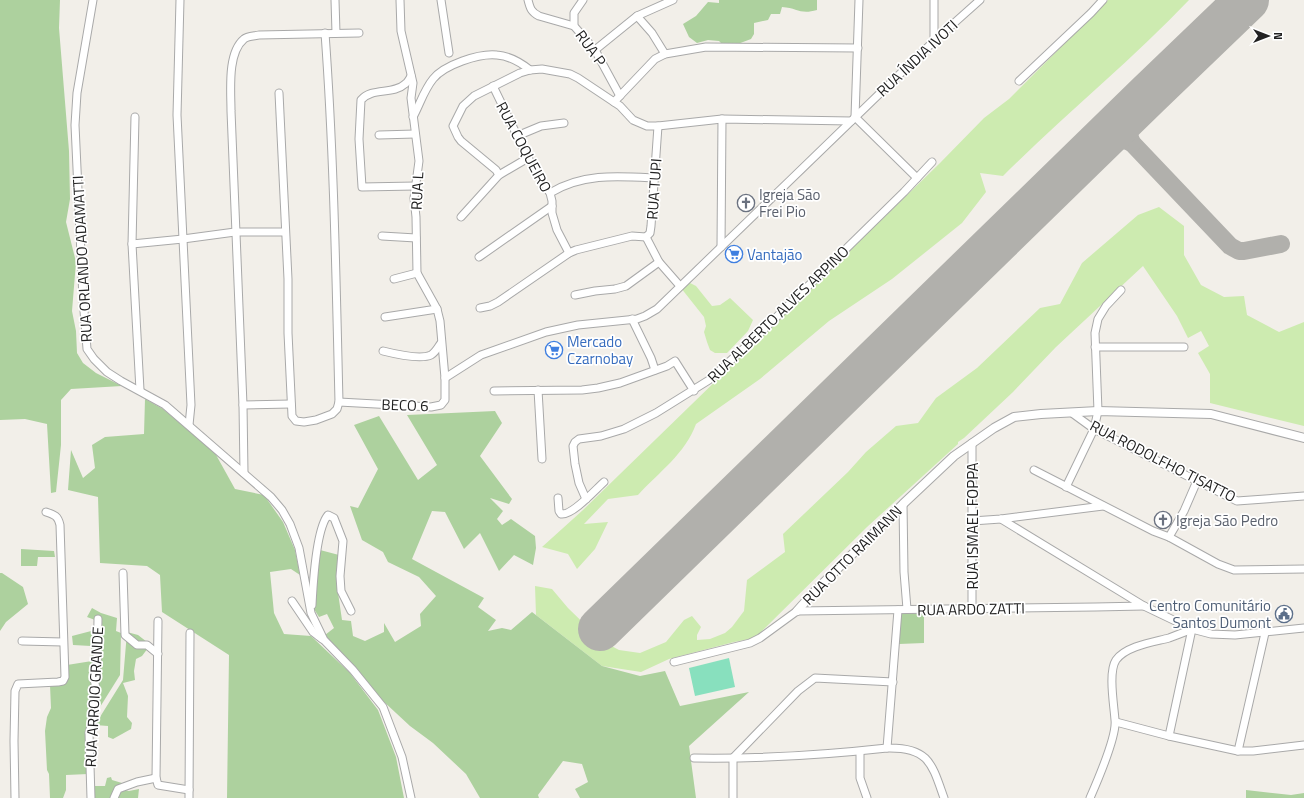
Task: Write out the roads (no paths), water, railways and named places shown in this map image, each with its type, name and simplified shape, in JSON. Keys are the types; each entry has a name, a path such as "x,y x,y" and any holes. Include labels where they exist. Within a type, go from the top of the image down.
{"street":[{"name":"RUA ORLANDO ADAMATTI","path":"93,0 77,93 75,125 87,349 94,359 107,372 165,405 271,497 282,510 290,524 299,548 311,613 324,640 353,670 383,707 402,757 411,798"},
{"path":"180,0 177,115 191,406 189,425"},
{"path":"336,0 336,33"},
{"name":"RUA L","path":"400,0 401,31 412,83 411,98 419,161 414,198 416,217 417,273 437,309 440,321 445,378"},
{"path":"441,0 449,53"},
{"path":"528,0 530,8 539,16 574,26"},
{"name":"RUA P","path":"583,0 574,13 574,26 594,50 620,96"},
{"path":"594,50 637,16 673,0"},
{"path":"853,119 858,48 859,0"},
{"path":"934,0 934,41"},
{"name":"RUA ÍNDIA IVOTI","path":"445,378 481,355 546,332 578,326 632,320 645,316 657,308 934,41 980,0"},
{"path":"1019,81 1103,0"},
{"path":"637,16 652,34 665,54"},
{"path":"244,473 243,405 231,111 232,66 236,49 245,38 259,35 359,32"},
{"path":"279,93 284,166 291,404 292,416 296,421 304,422 316,420 332,414 337,408 339,402 335,226 325,33"},
{"path":"614,102 655,59 665,54 706,47 858,48"},
{"path":"413,117 425,91 433,79 442,70 450,65 481,56 495,54 506,56 521,62 530,70"},
{"path":"499,175 496,170 461,141 453,126 467,101 520,73 542,69 570,74 614,102 633,120 639,124 647,126 722,119 853,119 916,178"},
{"path":"411,76 405,84 396,88 369,93 361,100 359,139 362,187 415,186"},
{"name":"RUA COQUEIRO","path":"493,86 528,158 550,193 552,213 557,230 568,253"},
{"path":"135,117 132,244 140,390"},
{"path":"721,247 722,119"},
{"path":"517,136 541,126 564,123"},
{"name":"RUA TUPI","path":"658,126 652,226 650,233 646,237 659,262 680,286"},
{"path":"379,135 415,134"},
{"path":"460,217 499,175 528,158"},
{"name":"RUA ALBERTO ALVES ARPINO","path":"586,499 579,483 573,446 575,442 579,439 601,436 624,429 710,380 754,340 904,192 932,162"},
{"path":"550,193 559,187 597,177 612,176 654,178"},
{"path":"479,256 552,206"},
{"path":"132,244 236,232 285,232"},
{"path":"382,236 416,238"},
{"path":"480,308 490,306 498,302 568,253 632,236 646,237"},
{"path":"575,295 626,286 659,262"},
{"path":"394,279 417,273"},
{"path":"1066,487 1094,429 1098,411 1095,333 1098,319 1106,306 1121,290"},
{"path":"385,317 437,309"},
{"path":"632,320 651,358 655,370"},
{"path":"383,351 418,357 426,356 432,354 441,343"},
{"path":"1095,347 1184,347"},
{"path":"494,391 582,390 598,388 655,370 675,361 694,390"},
{"name":"BECO 6","path":"339,402 431,407 441,405 446,400 445,378"},
{"path":"538,390 542,460"},
{"path":"243,405 291,404"},
{"name":"RUA OTTO RAIMANN","path":"674,662 760,638 797,611 902,504 954,456 994,428 1014,418 1041,414 1098,411 1211,414 1304,438"},
{"name":"RUA RODOLFHO TISATTO","path":"1072,413 1094,429 1237,501 1304,496"},
{"name":"RUA ISMAEL FOPPA","path":"972,443 972,608"},
{"path":"1034,470 1153,531 1169,537 1218,564 1234,570 1304,569"},
{"path":"1169,537 1184,511 1197,481"},
{"path":"558,498 559,511 561,514 564,514 575,508 604,482"},
{"path":"902,504 904,572 907,609"},
{"path":"972,521 1001,519 1103,506"},
{"path":"15,798 15,691 18,684 58,682 63,681 65,677 60,525 58,518 55,515 46,512"},
{"path":"311,613 318,548 324,524 328,515 334,518 343,541 340,576 341,591 351,611"},
{"path":"1001,519 1144,606 1192,630 1211,634 1229,635 1265,633 1304,628"},
{"path":"123,573 125,635 137,645 147,644 158,654"},
{"path":"292,601 313,632 324,640"},
{"name":"RUA ARDO ZATTI","path":"797,611 1144,606"},
{"path":"888,748 898,610"},
{"name":"RUA ARROIO GRANDE","path":"91,798 89,733 96,688 94,679 97,666 98,619"},
{"path":"158,621 156,778 158,785 189,790"},
{"path":"1090,798 1111,742 1116,722 1113,706 1112,674 1116,660 1128,650 1192,630"},
{"path":"1169,736 1192,630"},
{"path":"188,798 190,633"},
{"path":"1238,751 1265,633"},
{"path":"22,641 63,642"},
{"path":"733,798 733,758 798,692 815,678 893,682"},
{"path":"1116,722 1169,736 1238,751 1254,751 1304,745"},
{"path":"694,758 733,758 860,752 888,748 905,748 916,751 926,758 933,767 944,798"},
{"path":"860,752 860,778 867,798"},
{"path":"114,798 118,789 137,782 156,778"}],"place":[{"name":"Igreja São Frei Pio","path":"746,203"},
{"name":"Vantajão","path":"734,254"},
{"name":"Mercado Czarnobay","path":"554,350"},
{"name":"Igreja São Pedro","path":"1163,520"},
{"name":"Centro Comunitário Santos Dumont","path":"1284,614"}]}
